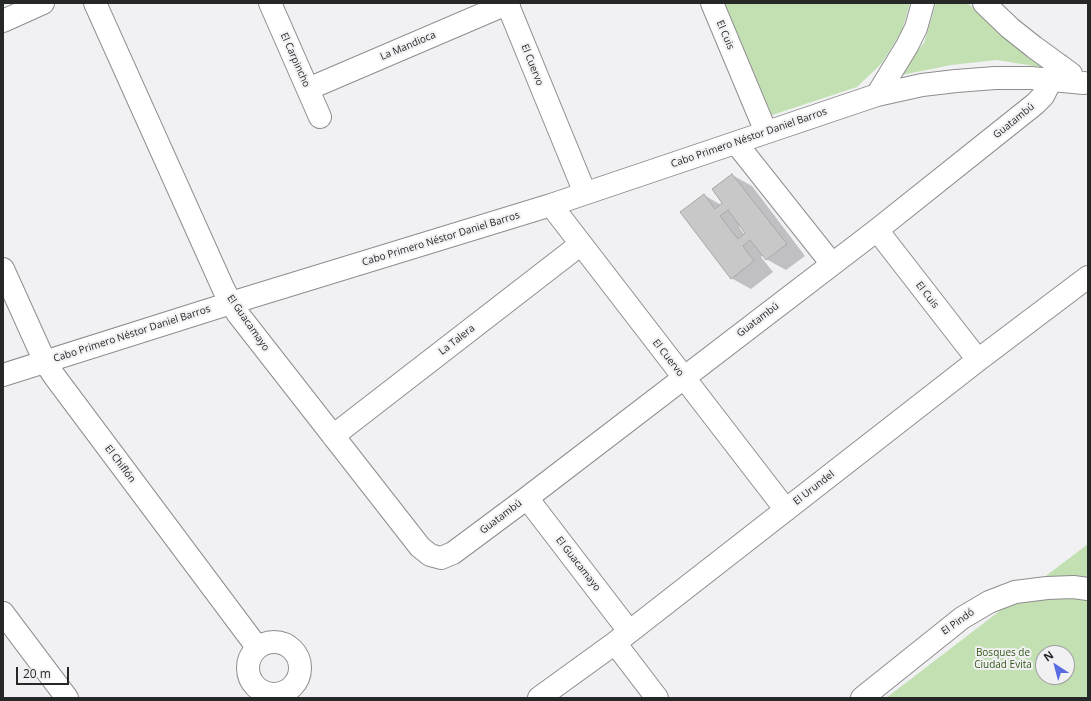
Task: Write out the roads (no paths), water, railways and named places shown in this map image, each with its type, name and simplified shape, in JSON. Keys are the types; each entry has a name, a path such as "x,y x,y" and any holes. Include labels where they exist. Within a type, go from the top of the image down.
{"street":[{"path":"3,20 43,3"},
{"name":"El Guacamayo","path":"95,3 231,303 420,547 430,556 441,558"},
{"name":"El Carpincho","path":"270,3 320,117"},
{"name":"La Mandioca","path":"308,89 508,3"},
{"name":"El Cuervo","path":"508,3 585,193"},
{"name":"El Cuis","path":"712,3 766,132"},
{"path":"877,95 913,34 923,3"},
{"path":"984,3 1055,73 1086,84"},
{"name":"Cabo Primero Néstor Daniel Barros","path":"3,375 231,303 551,205 877,95 922,85 956,80 1031,78 1055,73"},
{"name":"Guatambú","path":"441,558 453,553 527,498 683,377 877,230 1035,104 1043,96 1055,73"},
{"path":"736,143 832,264"},
{"name":"El Cuervo","path":"551,205 786,510"},
{"name":"El Cuis","path":"877,230 978,360"},
{"name":"La Talera","path":"333,436 581,244"},
{"name":"El Chiflón","path":"3,269 45,362 55,377 258,647"},
{"name":"El Urundel","path":"539,698 622,637 978,360 1088,277"},
{"name":"El Guacamayo","path":"527,498 622,637 657,698"},
{"name":"El Pindó","path":"862,698 962,618 989,602 1015,592 1047,588 1081,588"},
{"path":"3,613 67,698"}],"park label":[{"name":"Bosques de Ciudad Evita","path":"1003,658"}]}
